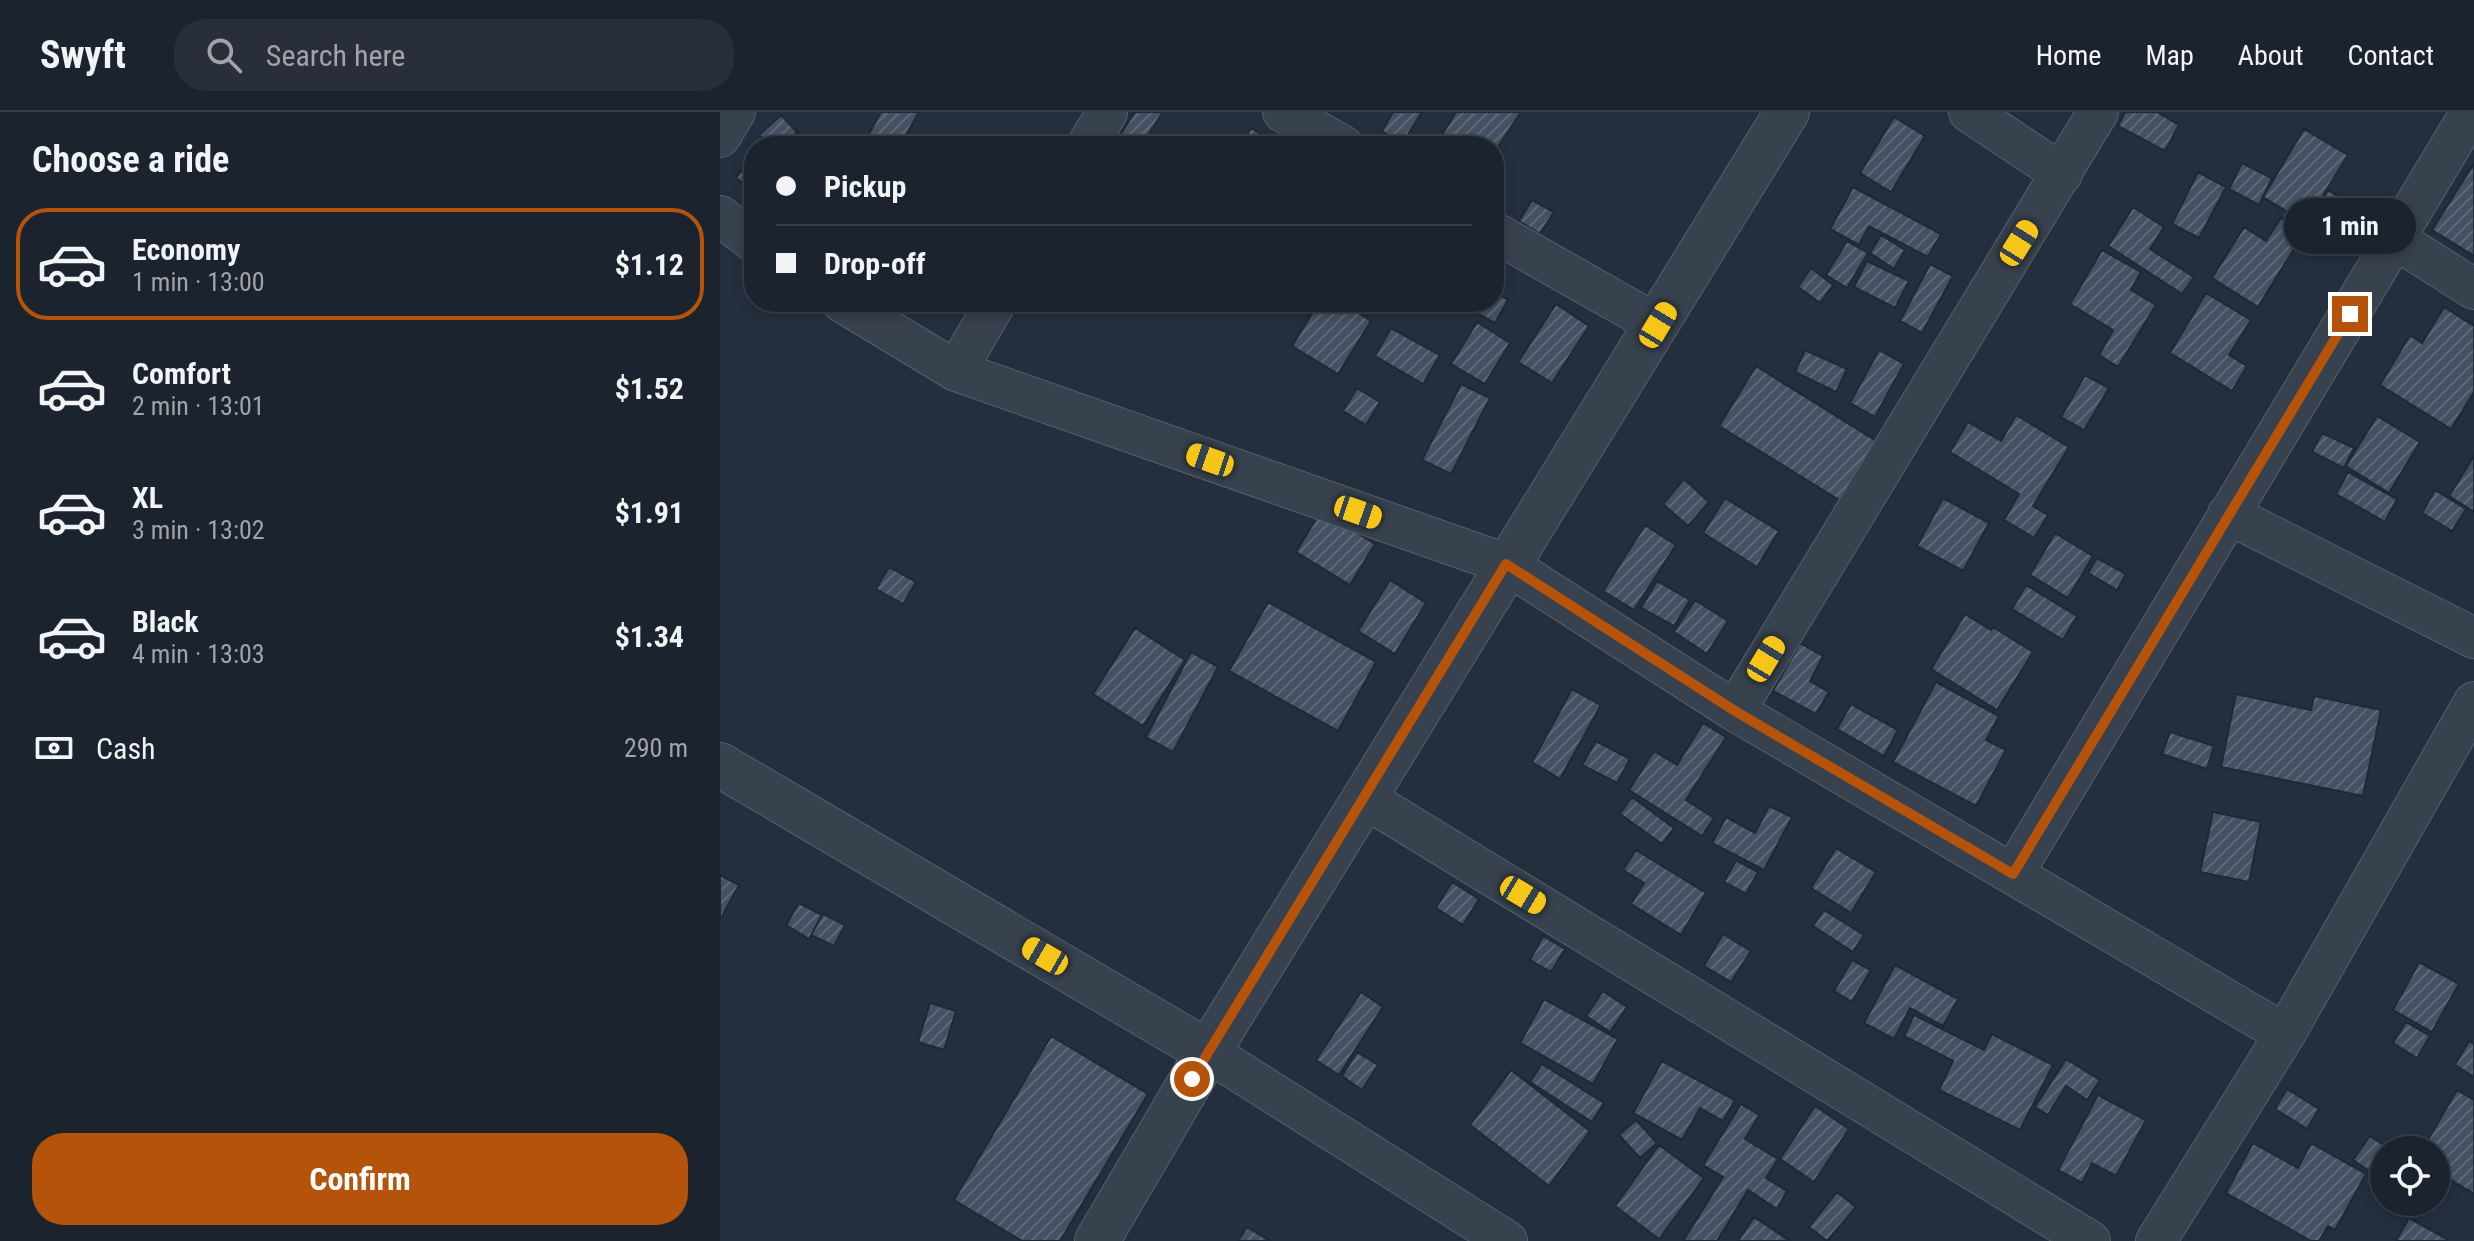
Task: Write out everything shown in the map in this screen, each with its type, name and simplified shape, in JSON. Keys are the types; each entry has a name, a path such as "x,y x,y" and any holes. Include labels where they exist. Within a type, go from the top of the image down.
{"street":[{"path":"720,137 735,112"},
{"path":"1093,136 1107,112"},
{"path":"1283,112 1325,136"},
{"path":"1097,1241 1363,797 1658,325 1787,112"},
{"path":"1969,112 2062,174"},
{"path":"1735,711 2098,112"},
{"path":"2013,874 2471,112"},
{"path":"720,216 744,234"},
{"path":"1504,238 1658,325"},
{"path":"2395,239 2474,289"},
{"path":"859,312 956,371 1506,564 1735,711 2285,1034"},
{"path":"956,371 990,312"},
{"path":"2228,514 2474,638"},
{"path":"2156,1241 2285,1034 2474,702"},
{"path":"720,765 1208,1052 1507,1241"},
{"path":"1363,797 2090,1241"}],"building":[{"path":"881,112 919,112 906,136 868,136"},
{"path":"1135,112 1163,112 1150,136 1119,136"},
{"path":"1393,112 1422,112 1407,136 1390,136 1382,131"},
{"path":"1456,112 1521,112 1504,138 1441,136"},
{"path":"2125,112 2157,112 2179,125 2165,151 2118,126"},
{"path":"781,115 797,132 792,136 759,135"},
{"path":"1894,117 1925,136 1891,192 1860,173"},
{"path":"1251,128 1264,136 1246,136"},
{"path":"2304,129 2348,155 2306,223 2263,197"},
{"path":"2242,163 2272,178 2259,205 2229,189"},
{"path":"2474,165 2474,256 2432,230"},
{"path":"744,168 744,184 736,178"},
{"path":"2198,172 2226,187 2199,238 2172,224"},
{"path":"1853,187 1941,234 1928,257 1869,226 1859,245 1830,229"},
{"path":"2328,190 2349,203 2325,244 2303,231"},
{"path":"1532,200 1554,212 1540,234 1519,221"},
{"path":"2133,207 2164,227 2150,249 2194,277 2182,294 2108,246"},
{"path":"2281,218 2304,233 2258,307 2212,278 2244,227 2266,241"},
{"path":"1881,235 1905,250 1894,269 1870,253"},
{"path":"1847,241 1868,253 1847,288 1826,275"},
{"path":"2102,250 2141,272 2131,290 2156,305 2118,367 2099,355 2113,330 2070,304"},
{"path":"1867,261 1909,281 1895,308 1854,287"},
{"path":"1930,264 1953,276 1922,333 1900,321"},
{"path":"1811,268 1833,285 1820,303 1798,287"},
{"path":"2206,293 2251,320 2229,355 2247,366 2232,391 2170,353"},
{"path":"1556,304 1589,326 1552,383 1518,362"},
{"path":"2444,307 2474,326 2474,392 2451,429 2380,385 2410,335 2422,343"},
{"path":"1313,312 1357,312 1371,321 1338,374 1292,346"},
{"path":"1475,312 1501,312 1495,323"},
{"path":"1477,322 1510,343 1485,384 1451,364"},
{"path":"1391,328 1440,355 1423,384 1375,356"},
{"path":"1805,350 1847,369 1836,392 1795,372"},
{"path":"1879,350 1904,364 1875,417 1850,403"},
{"path":"1756,366 1886,447 1849,506 1719,426"},
{"path":"2085,375 2109,388 2084,430 2061,417"},
{"path":"1461,384 1490,398 1451,474 1422,460"},
{"path":"1357,388 1380,402 1366,425 1343,411"},
{"path":"2016,415 2069,447 2033,506 2048,515 2034,538 2004,520 2019,494 1950,452 1968,422 2001,441"},
{"path":"2377,416 2420,442 2389,493 2346,466"},
{"path":"2322,433 2354,448 2344,468 2312,452"},
{"path":"2474,456 2474,512 2449,496"},
{"path":"2348,472 2397,499 2385,522 2336,494"},
{"path":"1684,479 1709,502 1688,526 1663,504"},
{"path":"2435,490 2466,509 2452,531 2422,513"},
{"path":"1725,498 1779,531 1757,567 1703,533"},
{"path":"1943,498 1989,523 1963,571 1917,546"},
{"path":"1321,511 1375,544 1350,585 1296,552"},
{"path":"1645,525 1676,545 1634,610 1603,591"},
{"path":"2055,533 2093,556 2068,598 2030,575"},
{"path":"2097,558 2126,574 2117,590 2088,573"},
{"path":"889,567 916,582 903,604 876,589"},
{"path":"1390,580 1426,603 1395,654 1358,631"},
{"path":"1657,581 1690,600 1674,626 1641,608"},
{"path":"2026,585 2077,616 2063,640 2012,609"},
{"path":"1695,600 1728,621 1707,654 1674,632"},
{"path":"1268,602 1376,662 1338,731 1229,671"},
{"path":"1965,614 2033,652 1997,710 1931,669"},
{"path":"1135,628 1185,660 1143,726 1093,694"},
{"path":"1800,643 1823,656 1810,681 1829,692 1816,714 1773,691"},
{"path":"1191,652 1218,667 1173,752 1146,737"},
{"path":"1936,682 1999,716 1986,740 2006,750 1976,806 1893,762"},
{"path":"1572,689 1601,705 1560,779 1532,762"},
{"path":"2236,694 2311,710 2314,696 2381,710 2363,796 2221,767"},
{"path":"1851,704 1898,730 1884,756 1837,729"},
{"path":"1703,723 1726,737 1686,800 1714,818 1702,836 1629,790 1654,751 1677,765"},
{"path":"2170,732 2214,746 2207,769 2162,754"},
{"path":"1596,741 1630,759 1617,783 1582,765"},
{"path":"1632,797 1674,828 1662,844 1620,814"},
{"path":"1769,806 1792,817 1764,870 1712,843 1726,817 1755,833"},
{"path":"2213,812 2261,822 2249,882 2200,872"},
{"path":"1836,848 1876,872 1851,913 1811,888"},
{"path":"1636,850 1706,893 1681,935 1631,904 1644,883 1623,870"},
{"path":"1736,860 1758,872 1746,894 1724,882"},
{"path":"720,875 739,885 720,920"},
{"path":"1452,882 1479,899 1463,925 1436,908"},
{"path":"799,903 822,915 809,939 786,925"},
{"path":"1824,910 1864,935 1853,952 1813,926"},
{"path":"823,914 845,925 834,946 811,935"},
{"path":"1723,934 1751,951 1731,982 1704,966"},
{"path":"1543,936 1565,949 1551,972 1530,960"},
{"path":"1852,960 1871,970 1852,1002 1834,991"},
{"path":"2419,962 2459,984 2432,1032 2393,1010"},
{"path":"1895,965 1958,999 1943,1026 1910,1008 1894,1039 1864,1023"},
{"path":"1603,991 1627,1007 1610,1032 1586,1016"},
{"path":"1361,992 1383,1007 1339,1075 1316,1060"},
{"path":"1544,999 1618,1039 1593,1084 1520,1043"},
{"path":"930,1003 956,1011 944,1050 918,1042"},
{"path":"1914,1015 1984,1050 1992,1034 2053,1065 2020,1130 1939,1090 1953,1061 1904,1036"},
{"path":"2406,1022 2430,1036 2417,1058 2393,1043"},
{"path":"1051,1036 1148,1094 1060,1241 1022,1241 954,1200"},
{"path":"2469,1041 2474,1044 2474,1077 2455,1065"},
{"path":"1357,1052 1378,1065 1362,1090 1342,1076"},
{"path":"2066,1059 2100,1080 2087,1100 2066,1086 2048,1115 2035,1107"},
{"path":"1662,1061 1735,1100 1723,1121 1700,1108 1682,1140 1633,1113"},
{"path":"1542,1064 1604,1103 1592,1122 1530,1082"},
{"path":"1511,1070 1590,1131 1549,1186 1470,1125"},
{"path":"2287,1089 2319,1109 2307,1129 2275,1109"},
{"path":"2457,1090 2474,1100 2474,1194 2450,1179 2450,1136 2430,1136"},
{"path":"2098,1095 2146,1120 2116,1176 2092,1163 2082,1183 2058,1170"},
{"path":"1741,1104 1759,1115 1745,1139 1778,1159 1766,1178 1787,1191 1777,1209 1748,1190 1717,1241 1683,1241 1723,1177 1703,1165"},
{"path":"1815,1106 1849,1129 1814,1182 1780,1159"},
{"path":"1636,1120 1657,1143 1640,1158 1619,1135"},
{"path":"2370,1136 2370,1172 2353,1160"},
{"path":"2253,1143 2298,1168 2311,1143 2366,1174 2335,1230 2328,1226 2319,1241 2311,1241 2226,1193"},
{"path":"1659,1145 1704,1178 1659,1239 1615,1206"},
{"path":"1837,1192 1856,1207 1827,1241 1809,1227"},
{"path":"1754,1217 1790,1241 1738,1241"},
{"path":"2409,1218 2447,1239 2446,1241 2396,1241"},
{"path":"1247,1227 1270,1241 1238,1241"}],"route":[{"path":"1192,1079 1506,564 1735,711 2013,874 2350,314"}]}
